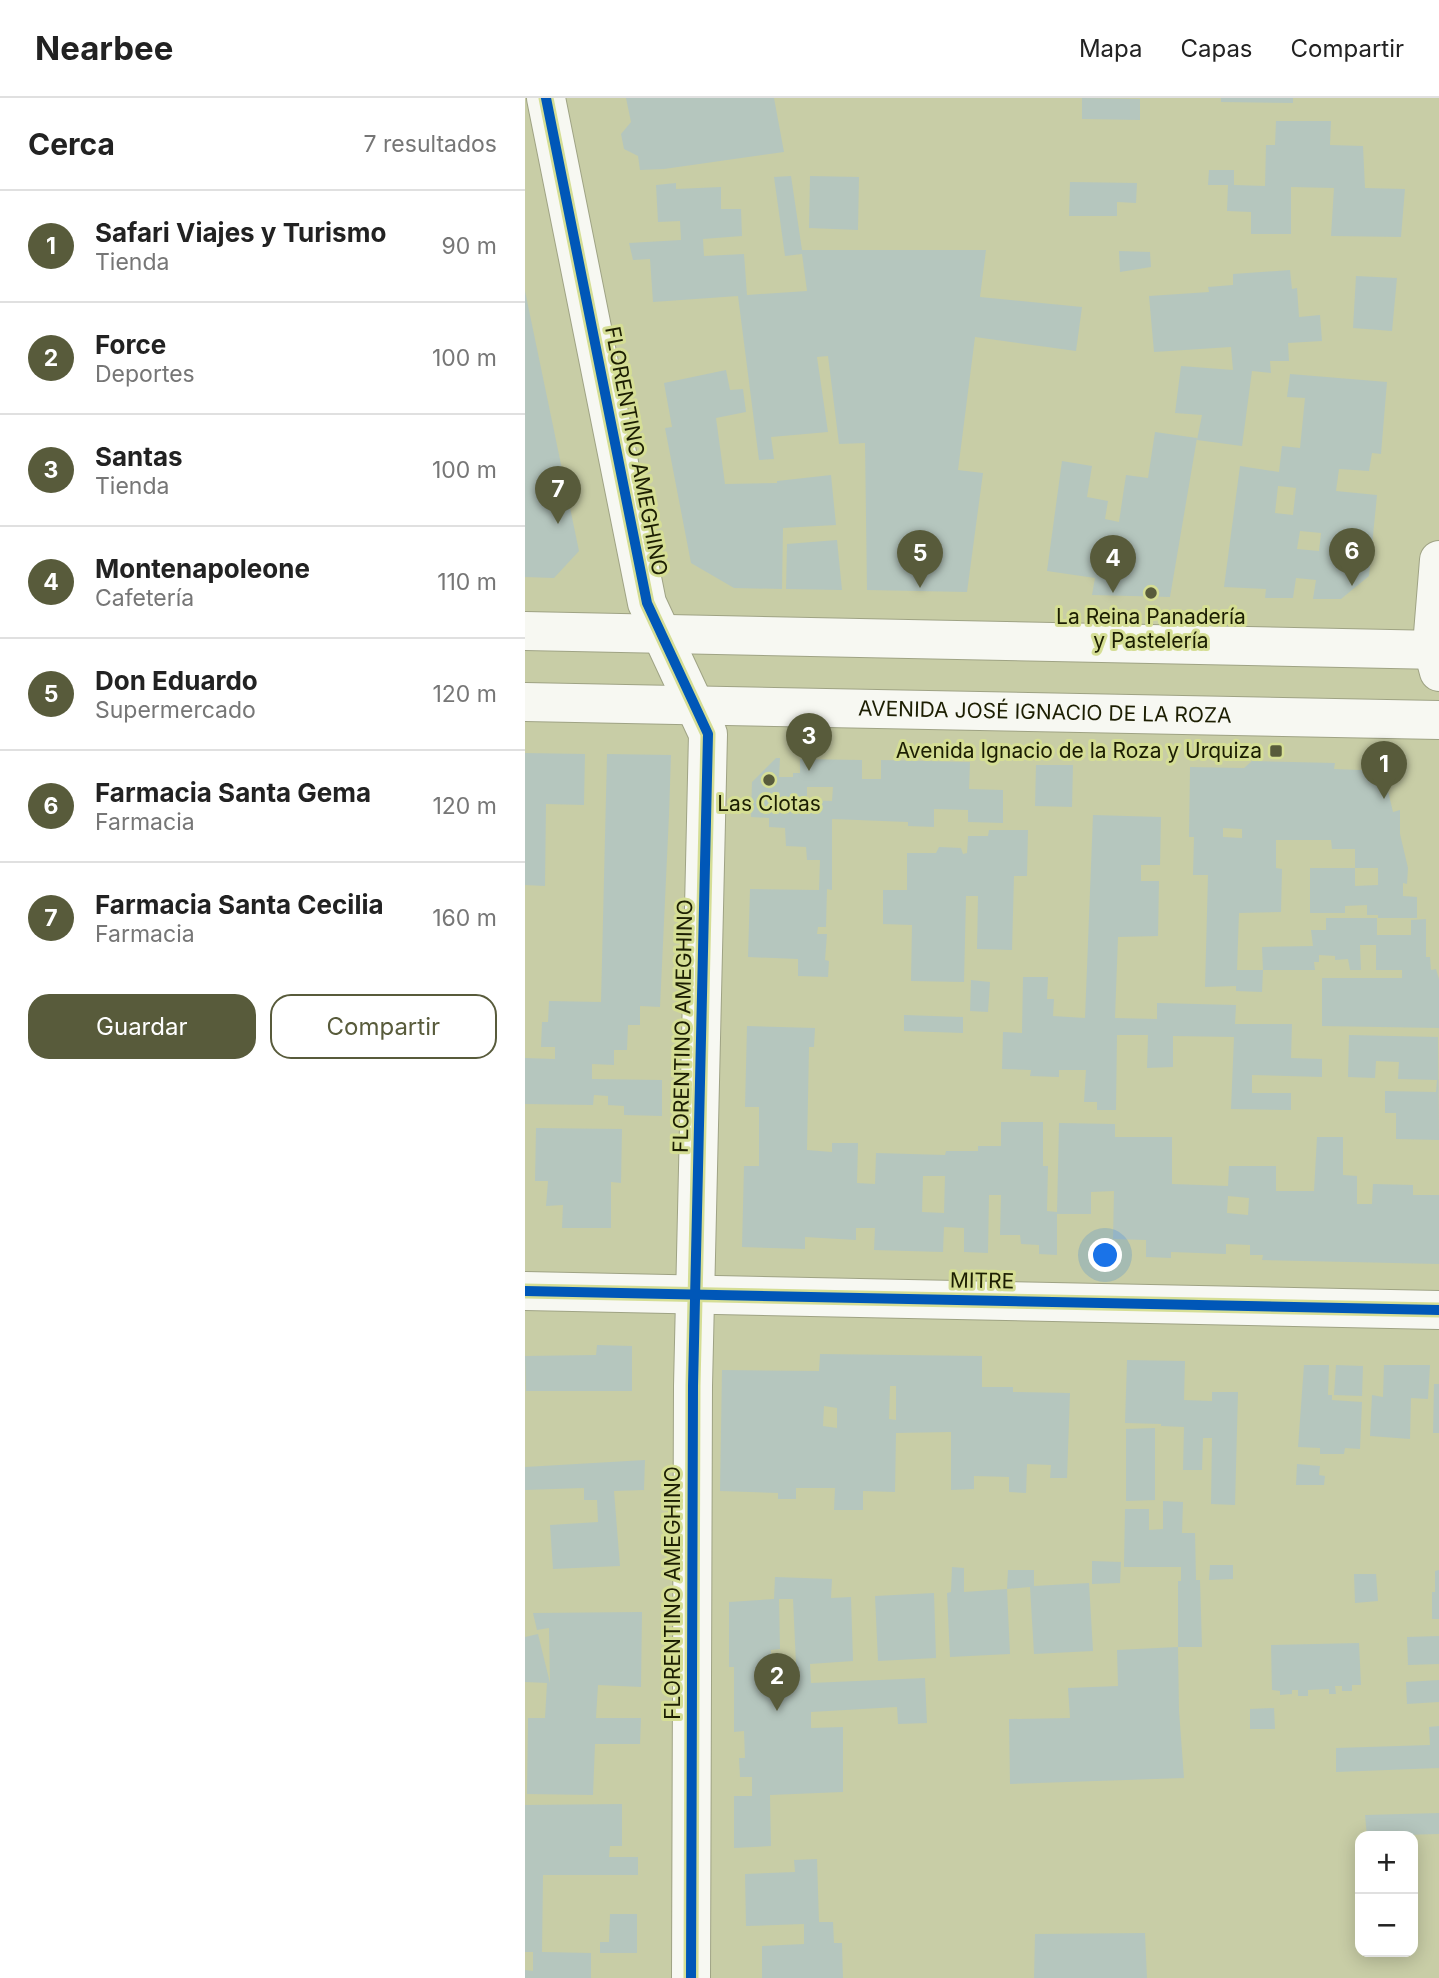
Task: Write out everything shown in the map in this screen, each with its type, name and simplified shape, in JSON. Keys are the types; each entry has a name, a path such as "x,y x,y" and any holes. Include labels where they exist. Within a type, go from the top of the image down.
{"street":[{"name":"FLORENTINO AMEGHINO","path":"546,98 647,603 708,734 696,1294 691,1978"},
{"path":"525,631 1437,657 1439,560"},
{"name":"AVENIDA JOSÉ IGNACIO DE LA ROZA","path":"525,702 1439,720"},
{"name":"MITRE","path":"525,1291 1439,1310"}],"building":[{"path":"626,98 774,98 784,152 640,170 638,156 624,149 621,134 631,122"},
{"path":"1082,98 1140,99 1140,120 1082,119"},
{"path":"1221,98 1293,98 1293,103 1221,102"},
{"path":"1276,121 1331,121 1330,145 1363,146 1365,188 1405,189 1401,237 1331,236 1334,188 1291,187 1291,234 1251,234 1251,212 1227,211 1228,185 1208,185 1209,170 1234,170 1234,185 1265,186 1266,145 1275,145"},
{"path":"791,176 802,250 986,250 980,297 1082,307 1076,351 975,337 958,470 983,473 967,592 867,590 865,443 839,444 828,356 817,357 828,432 771,437 774,459 759,460 738,296 653,302 650,259 633,260 629,243 681,240 680,221 658,222 656,185 676,183 676,189 721,187 721,209 741,209 742,236 703,239 704,256 744,254 747,295 807,291 802,254 785,256 774,177"},
{"path":"810,176 859,177 858,230 809,228"},
{"path":"1070,182 1137,183 1136,203 1117,202 1117,216 1069,216"},
{"path":"1119,251 1150,252 1151,267 1120,272"},
{"path":"1290,270 1292,289 1297,288 1299,317 1320,315 1322,341 1288,343 1289,361 1270,361 1271,373 1252,371 1242,446 1197,440 1202,415 1175,413 1181,366 1233,370 1231,347 1154,352 1149,296 1209,292 1208,287 1233,285 1233,274"},
{"path":"1356,276 1397,278 1392,331 1353,328"},
{"path":"525,291 579,551 554,578 525,577"},
{"path":"726,370 730,390 743,389 746,412 716,418 725,484 777,483 831,475 836,525 783,528 782,589 734,588 691,563 665,428 672,427 664,383"},
{"path":"1290,374 1387,382 1381,454 1372,453 1369,471 1339,469 1336,491 1377,495 1369,576 1341,599 1313,599 1316,580 1296,578 1293,598 1265,598 1266,589 1224,587 1240,466 1279,472 1282,446 1300,448 1305,398 1287,397","holes":["1278,486 1296,488 1293,515 1275,513","1300,531 1321,533 1319,551 1297,549"]},
{"path":"1155,432 1197,438 1170,597 1092,595 1095,578 1047,571 1062,461 1092,466 1087,497 1108,501 1105,519 1119,522 1126,475 1148,478"},
{"path":"837,540 842,590 786,589 787,544"},
{"path":"525,753 585,754 584,805 546,804 545,886 525,885"},
{"path":"607,754 671,755 669,815 660,1007 640,1006 640,1025 628,1025 627,1050 614,1050 614,1065 592,1064 592,1079 662,1080 662,1116 624,1115 624,1106 608,1105 608,1096 594,1095 593,1105 525,1104 525,1058 555,1059 555,1047 541,1047 542,1022 548,1022 549,1001 601,1002"},
{"path":"776,758 780,758 779,777 793,777 793,773 800,773 800,759 862,760 862,779 881,779 881,760 970,762 969,789 1003,790 1003,823 968,822 968,810 934,809 934,827 908,826 908,822 832,819 832,890 827,889 826,927 818,927 817,934 827,934 825,960 829,961 828,977 798,976 798,959 748,957 750,889 819,890 820,860 807,860 806,847 786,846 785,828 769,827 769,818 751,817 752,782","holes":["807,787 833,787 832,801 807,800"]},
{"path":"1252,761 1335,763 1334,769 1386,771 1393,812 1400,810 1400,834 1408,868 1407,884 1403,883 1403,896 1417,897 1417,918 1378,918 1378,915 1367,915 1367,905 1345,906 1345,913 1310,913 1310,868 1355,868 1355,849 1332,849 1331,840 1276,840 1276,868 1282,869 1281,912 1239,913 1237,970 1263,970 1262,992 1236,991 1236,986 1205,987 1208,875 1193,875 1194,837 1189,837 1190,767 1244,768","holes":["1223,828 1242,829 1242,838 1223,837","1355,868 1378,868 1378,885 1355,886"]},
{"path":"1036,765 1073,765 1072,807 1035,806"},
{"path":"1093,815 1161,817 1160,865 1141,865 1141,881 1159,881 1158,936 1118,937 1115,1018 1157,1019 1157,1003 1236,1005 1235,1024 1292,1024 1291,1058 1322,1059 1322,1077 1252,1075 1252,1093 1291,1093 1291,1110 1231,1109 1234,1037 1173,1036 1173,1067 1147,1068 1148,1035 1117,1035 1116,1110 1097,1110 1097,1102 1084,1102 1086,1070 1059,1070 1059,1077 1030,1076 1031,1070 1002,1069 1003,1032 1022,1033 1023,977 1048,977 1047,999 1054,999 1053,1016 1085,1018"},
{"path":"989,830 1028,830 1027,876 1014,876 1012,950 977,949 978,896 966,896 964,982 911,981 912,925 883,924 883,890 907,890 907,853 936,853 939,847 961,848 963,854 967,853 968,836 988,836"},
{"path":"1326,918 1377,918 1377,935 1411,935 1411,920 1426,919 1426,957 1430,957 1431,970 1436,969 1439,979 1439,1028 1322,1026 1322,978 1402,978 1402,970 1376,970 1376,945 1360,945 1361,970 1350,970 1348,959 1335,960 1335,956 1319,955 1319,962 1314,962 1315,970 1263,970 1262,947 1313,946 1311,930 1326,930"},
{"path":"971,980 990,982 988,1012 970,1011"},
{"path":"904,1015 963,1017 963,1033 904,1031"},
{"path":"747,1026 815,1028 814,1047 809,1047 807,1150 832,1152 832,1143 858,1143 857,1183 875,1184 876,1153 945,1155 946,1151 978,1151 978,1146 1001,1146 1001,1122 1043,1122 1043,1166 1048,1166 1047,1211 1057,1212 1059,1123 1115,1124 1115,1137 1172,1137 1172,1184 1228,1186 1229,1166 1276,1166 1276,1191 1314,1191 1317,1137 1343,1137 1343,1175 1357,1176 1357,1204 1372,1204 1373,1184 1413,1185 1413,1195 1439,1195 1439,1264 1262,1260 1263,1255 1250,1255 1250,1245 1226,1244 1226,1254 1171,1252 1171,1258 1146,1257 1146,1240 1113,1239 1114,1191 1091,1192 1091,1214 1057,1214 1057,1255 1039,1254 1039,1245 1021,1244 1020,1235 1000,1235 1001,1195 989,1195 988,1253 964,1252 964,1228 944,1227 943,1252 874,1250 875,1228 856,1228 856,1240 805,1237 805,1249 742,1247 744,1166 759,1166 759,1107 745,1107","holes":["923,1176 945,1176 944,1213 922,1212","1228,1196 1249,1198 1248,1215 1227,1213"]},
{"path":"1349,1035 1438,1037 1439,1140 1396,1139 1396,1113 1385,1113 1385,1091 1436,1092 1437,1080 1398,1079 1399,1062 1376,1061 1375,1078 1348,1077"},
{"path":"536,1128 622,1129 621,1183 611,1182 611,1228 562,1228 563,1205 546,1206 548,1181 535,1181"},
{"path":"597,1345 632,1346 632,1391 526,1391 525,1356 596,1355"},
{"path":"820,1354 982,1356 982,1387 1013,1387 1013,1392 1070,1393 1067,1478 1050,1478 1051,1465 1027,1464 1026,1493 1009,1492 1009,1477 974,1476 974,1489 951,1490 951,1432 896,1433 895,1492 863,1491 863,1510 834,1510 835,1488 796,1488 796,1499 778,1499 778,1493 720,1491 722,1370 819,1371","holes":["890,1386 896,1386 896,1420 889,1419","824,1406 837,1408 837,1428 823,1426"]},
{"path":"1127,1360 1185,1361 1184,1400 1212,1401 1212,1392 1238,1392 1235,1505 1211,1504 1212,1438 1203,1438 1202,1470 1183,1470 1184,1427 1125,1423"},
{"path":"1304,1365 1329,1365 1328,1395 1332,1395 1332,1400 1362,1402 1360,1449 1345,1448 1344,1454 1320,1454 1320,1448 1298,1447"},
{"path":"1336,1365 1363,1366 1362,1396 1334,1395"},
{"path":"1384,1365 1430,1365 1428,1399 1411,1398 1410,1439 1370,1436 1372,1395 1383,1397"},
{"path":"1434,1384 1439,1384 1439,1433 1433,1433"},
{"path":"1155,1428 1155,1500 1126,1501 1126,1429"},
{"path":"645,1460 644,1490 614,1491 620,1566 553,1569 550,1525 598,1522 597,1500 584,1500 584,1488 525,1490 525,1467"},
{"path":"1297,1464 1320,1466 1319,1475 1325,1476 1324,1485 1296,1485"},
{"path":"1163,1501 1183,1502 1182,1533 1195,1533 1196,1580 1200,1580 1202,1647 1178,1647 1178,1581 1181,1581 1181,1567 1124,1567 1125,1509 1149,1509 1149,1530 1163,1529"},
{"path":"1092,1561 1121,1562 1120,1583 1092,1584"},
{"path":"1210,1565 1233,1565 1233,1579 1209,1580"},
{"path":"952,1567 964,1568 964,1592 1007,1589 1010,1654 950,1657 947,1593 951,1592"},
{"path":"1008,1570 1034,1570 1034,1586 1089,1583 1093,1651 1034,1654 1030,1587 1007,1589"},
{"path":"1439,1570 1439,1619 1432,1619 1435,1571"},
{"path":"1354,1574 1376,1574 1378,1601 1355,1603"},
{"path":"775,1577 832,1579 831,1598 851,1597 853,1661 810,1664 811,1683 925,1678 927,1723 898,1724 897,1707 811,1712 811,1728 843,1727 843,1792 770,1795 771,1846 734,1848 734,1796 752,1796 752,1777 740,1777 739,1758 745,1758 744,1731 734,1732 734,1667 729,1667 729,1602 774,1599","holes":["779,1599 793,1599 796,1664 771,1665 771,1650 780,1649"]},
{"path":"934,1593 936,1658 878,1661 875,1596"},
{"path":"642,1612 641,1687 598,1685 596,1718 641,1718 640,1744 595,1744 593,1795 527,1794 528,1718 545,1718 547,1683 525,1682 525,1637 538,1634 550,1683 549,1628 537,1630 533,1613"},
{"path":"1439,1636 1439,1664 1408,1665 1407,1637"},
{"path":"1359,1643 1361,1685 1352,1685 1352,1691 1342,1691 1342,1686 1335,1686 1336,1694 1329,1694 1329,1689 1308,1690 1308,1696 1298,1696 1298,1690 1292,1690 1292,1694 1280,1695 1280,1691 1272,1690 1271,1645"},
{"path":"1178,1647 1184,1778 1010,1784 1009,1719 1070,1718 1068,1688 1118,1686 1117,1650"},
{"path":"1439,1680 1439,1702 1407,1704 1406,1682"},
{"path":"1274,1708 1275,1729 1250,1729 1250,1709"},
{"path":"1439,1726 1439,1768 1336,1772 1336,1748 1430,1745 1429,1727"},
{"path":"622,1804 622,1846 610,1846 609,1857 638,1857 638,1875 543,1875 542,1952 591,1953 591,1978 525,1978 525,1970 533,1971 533,1952 525,1952 525,1805"},
{"path":"1439,1813 1439,1834 1418,1835 1418,1831 1367,1831 1365,1815"},
{"path":"817,1859 819,1922 833,1922 834,1943 842,1943 843,1978 762,1978 762,1946 804,1944 804,1924 746,1926 745,1874 795,1872 794,1860"},
{"path":"610,1914 637,1914 637,1953 600,1953 600,1942 609,1942"},
{"path":"1145,1933 1147,1978 1034,1978 1035,1934"}],"cycle path":[{"path":"546,98 647,603 708,734 693,1386 691,1978"},
{"path":"525,1291 1439,1310"}],"place":[{"name":"Farmacia Santa Cecilia","path":"558,524"},
{"name":"Farmacia Santa Gema","path":"1352,586"},
{"name":"Don Eduardo","path":"920,588"},
{"name":"Montenapoleone","path":"1113,593"},
{"name":"La Reina Panadería y Pastelería","path":"1151,593"},
{"name":"Avenida Ignacio de la Roza y Urquiza","path":"1276,751"},
{"name":"Santas","path":"809,771"},
{"name":"Las Clotas","path":"769,780"},
{"name":"Safari Viajes y Turismo","path":"1384,799"},
{"name":"Force","path":"777,1711"}]}
